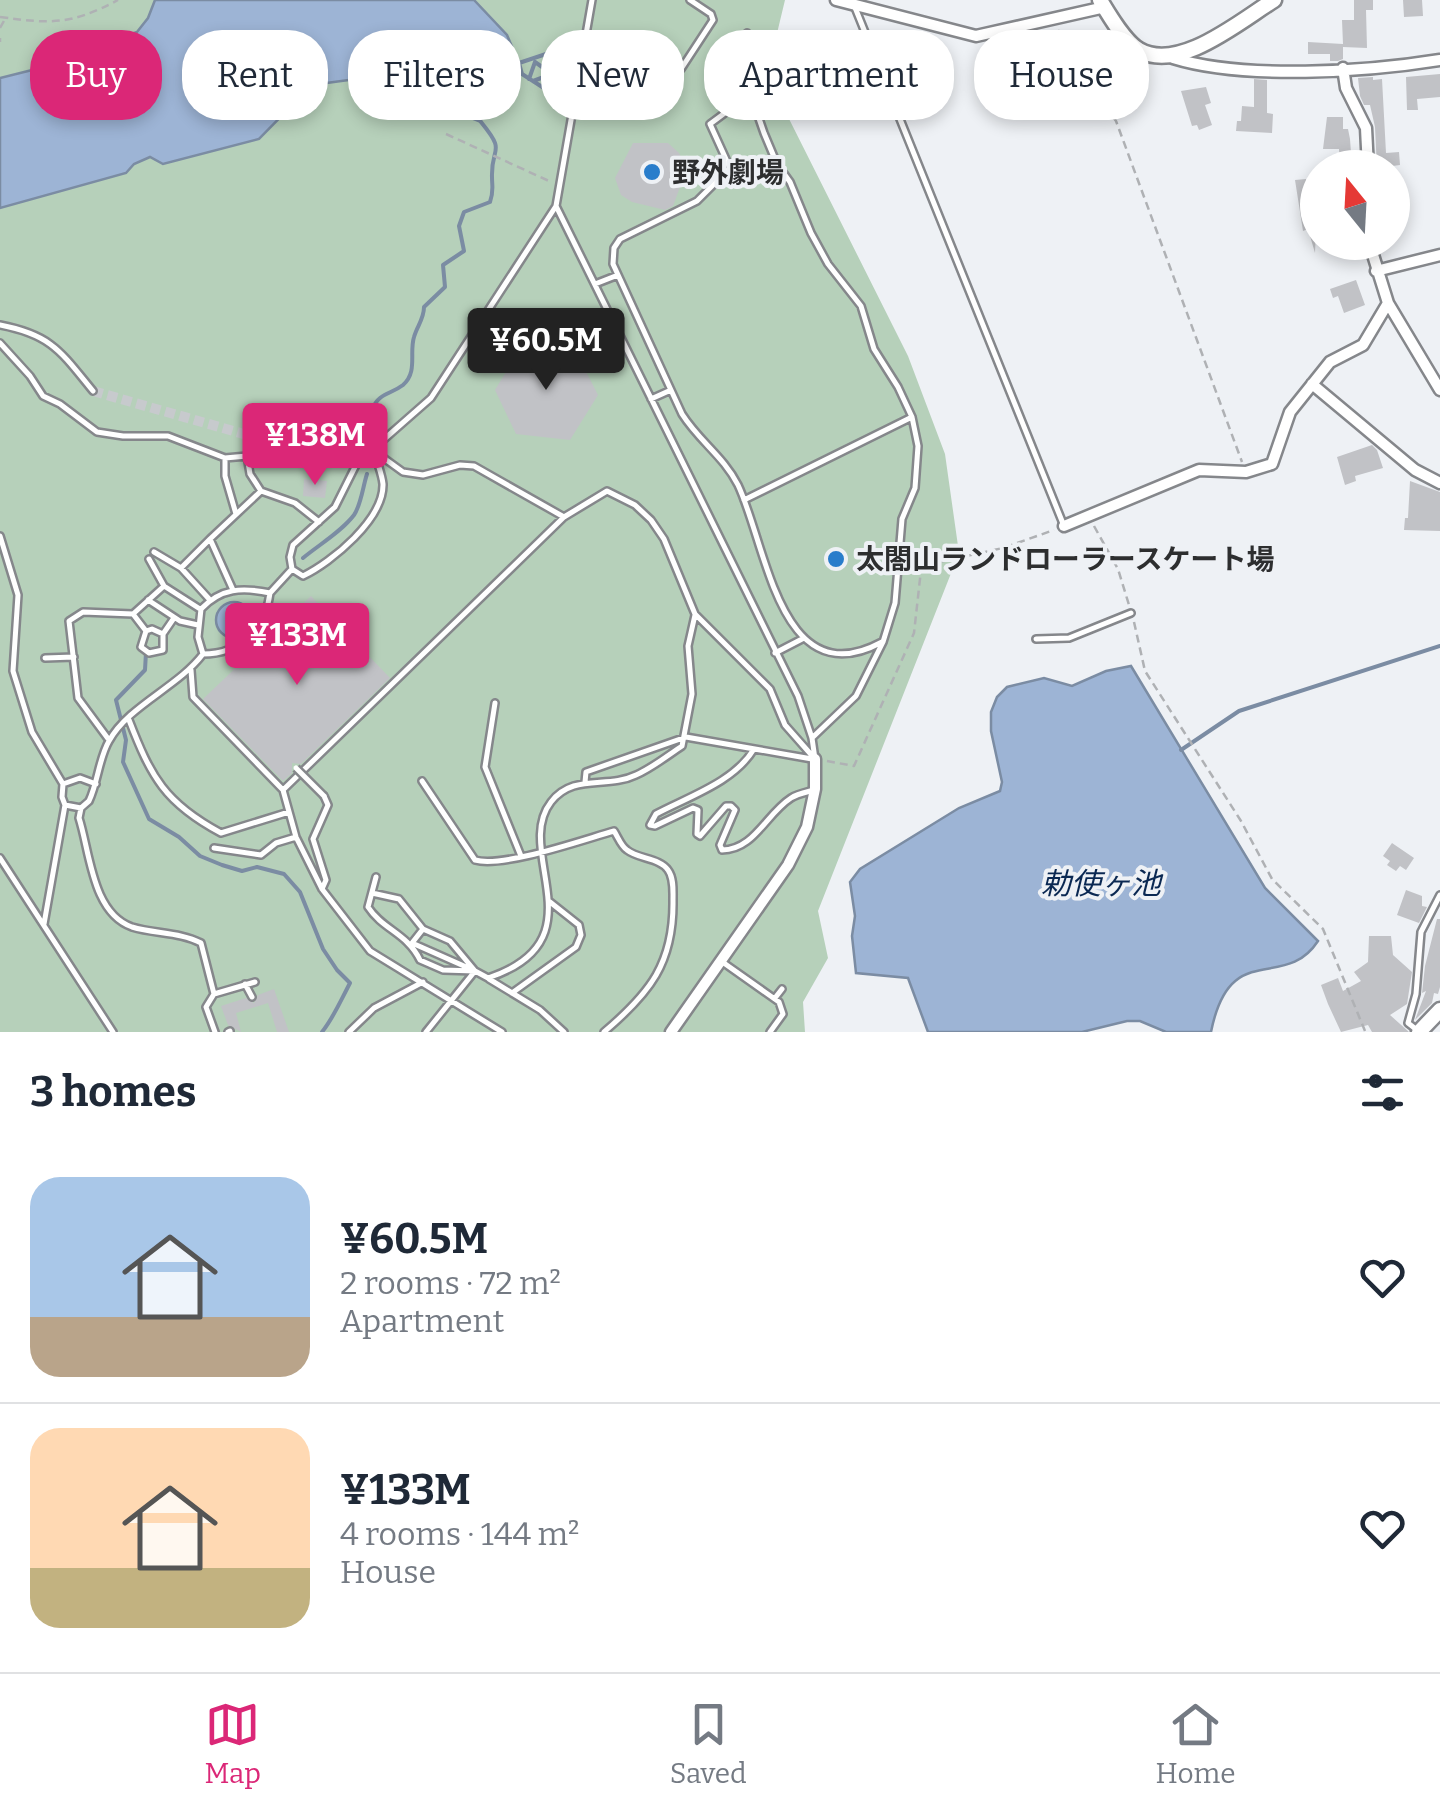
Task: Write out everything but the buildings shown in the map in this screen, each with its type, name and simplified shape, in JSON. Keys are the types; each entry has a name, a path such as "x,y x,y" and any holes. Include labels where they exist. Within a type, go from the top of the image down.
{"street":[{"path":"836,0 976,36 1053,20 1102,4 1136,49 1201,66 1235,70 1343,68 1440,60"},
{"path":"1173,58 1274,0"},
{"path":"1343,68 1346,88 1366,128 1367,150"},
{"path":"1376,271 1440,255"},
{"path":"1374,260 1388,303 1440,390"},
{"path":"1064,526 1199,470 1246,472 1272,464 1290,412 1330,362 1363,345 1388,303"},
{"path":"1312,384 1415,470 1440,483"},
{"path":"671,1032 788,865 806,828 815,789 816,759"},
{"path":"1419,1032 1440,1010"}],"lane":[{"path":"374,450 383,484 380,504 359,533 323,566 303,576 292,569 294,545 335,507 356,463 430,398 556,206 592,0"},
{"path":"684,64 713,20 711,14 690,0"},
{"path":"853,3 1064,526"},
{"path":"715,120 710,124 730,168"},
{"path":"760,120 810,233 861,306 874,349 898,387 912,418 918,467 904,510 895,603 882,642 856,696 812,738"},
{"path":"777,164 730,168 697,201 620,239 614,248 613,264 693,432 724,460 744,500 774,595 797,632 838,656 853,655 882,642"},
{"path":"556,206 798,696 816,759"},
{"path":"595,284 618,275"},
{"path":"0,325 27,330 55,345 93,391"},
{"path":"0,343 30,376 42,396 60,404 97,432 168,436 225,458 247,456 268,444 285,413"},
{"path":"651,399 670,390"},
{"path":"744,500 912,418"},
{"path":"293,448 374,450 404,472 423,476 460,465 474,466 564,517"},
{"path":"247,456 250,474 262,492 295,503 319,522"},
{"path":"225,458 225,476 236,514"},
{"path":"283,790 564,517 607,490 635,504 664,539 695,614 770,689 785,725 816,759"},
{"path":"181,568 262,492"},
{"path":"0,536 18,595 12,670 32,732 63,784 65,805 44,924"},
{"path":"210,539 233,590"},
{"path":"154,552 181,568 210,600"},
{"path":"149,559 164,586 200,609"},
{"path":"202,654 214,654 252,638 270,593 292,569"},
{"path":"109,740 78,698 69,621 82,612 133,614 164,586"},
{"path":"214,994 201,943 133,927 106,903 96,885 79,818 96,784 109,740 191,670 202,654 200,609 233,590 270,593"},
{"path":"148,600 174,618 198,625"},
{"path":"1036,639 1068,638 1132,613"},
{"path":"133,614 146,632"},
{"path":"488,978 521,963 545,928 550,902 542,851 547,807 566,788 633,777 682,746 692,694 688,646 695,614"},
{"path":"146,632 141,647 149,653 163,650 163,634 174,618"},
{"path":"146,632 160,630 163,634"},
{"path":"775,653 805,638"},
{"path":"45,658 74,657"},
{"path":"191,670 193,698 283,790 296,837 322,889 370,951 502,1032"},
{"path":"494,703 485,766 521,856"},
{"path":"129,719 161,789 195,819 221,832 289,812"},
{"path":"585,782 586,772 686,737 816,759"},
{"path":"754,749 745,764 731,775 656,814 650,825 693,808 698,810 700,836 730,806 735,810 720,845 722,850 730,850 743,846 790,798 815,789"},
{"path":"296,768 328,805 314,839 326,880 322,889"},
{"path":"63,784 80,778 96,784"},
{"path":"422,781 474,860 485,863 521,856 614,831 628,852 666,866 670,873 674,924 669,948 648,990 604,1032"},
{"path":"65,805 81,808"},
{"path":"214,848 261,855 276,843 296,837"},
{"path":"0,858 113,1032"},
{"path":"376,876 368,907 375,918 412,943 488,978 540,1010 564,1032"},
{"path":"372,893 399,899 424,929 450,941 475,972"},
{"path":"1419,1032 1408,1023 1416,994 1421,932 1440,895"},
{"path":"512,993 576,947 581,935 579,925 550,902"},
{"path":"412,943 424,929"},
{"path":"412,943 420,960 442,970 475,972"},
{"path":"721,961 779,1002 783,1014 770,1032"},
{"path":"426,1032 475,972"},
{"path":"214,1032 206,1007 214,994 255,982"},
{"path":"349,1032 374,1008 423,982"},
{"path":"245,984 252,996"},
{"path":"774,998 782,989"}],"path":[{"path":"0,28 3,17 64,22 118,0"},
{"path":"1053,20 1074,65 1116,121 1246,472"},
{"path":"446,134 560,186"},
{"path":"1088,516 1118,569 1146,671 1242,821 1272,879 1323,929 1365,1031"},
{"path":"816,759 854,766 914,633 921,570 925,565 1003,548 1064,526"}],"green space":[{"path":"0,0 785,0 778,30 704,30 704,120 790,120 908,356 945,454 959,553 818,911 828,958 803,1002 805,1032 0,1032"}],"water":[{"path":"155,0 474,0 502,30 348,30 348,80 328,83 328,30 182,30 182,120 278,120 259,139 163,164 150,157 134,164 126,173 0,208 0,78 30,70 30,120 162,120 162,30 139,30"},
{"path":"234,602 247,607 252,620 247,633 234,638 221,633 216,620 221,607"},
{"name":"勅使ヶ池","path":"1131,666 1265,888 1318,941 1290,964 1244,975 1231,985 1220,1003 1211,1032 1166,1032 1140,1021 1127,1021 1082,1032 928,1032 908,978 856,973 850,882 860,869 959,808 1000,791 1002,782 991,712 997,697 1007,687 1044,678 1072,686 1106,671"}],"waterway":[{"path":"552,52 591,54 626,69 629,73 623,102 567,103 522,74 519,63 552,52"},
{"path":"529,79 535,62 552,74 533,81"},
{"path":"372,409 382,397 408,380 415,333 424,307 445,287 443,265 464,251 459,226 464,212 490,202 496,145 481,122"},
{"path":"303,558 354,515 367,474"},
{"path":"1181,750 1239,711 1440,646"},
{"path":"146,652 145,670 116,700 126,740 123,762 149,819 179,837 200,856 242,871 257,867 284,874 300,892 323,949 350,983 322,1032"}],"tunnel":[{"path":"93,391 293,448"}],"place":[{"name":"野外劇場","path":"652,172"},
{"name":"太閤山ランドローラースケート場","path":"836,559"}]}
